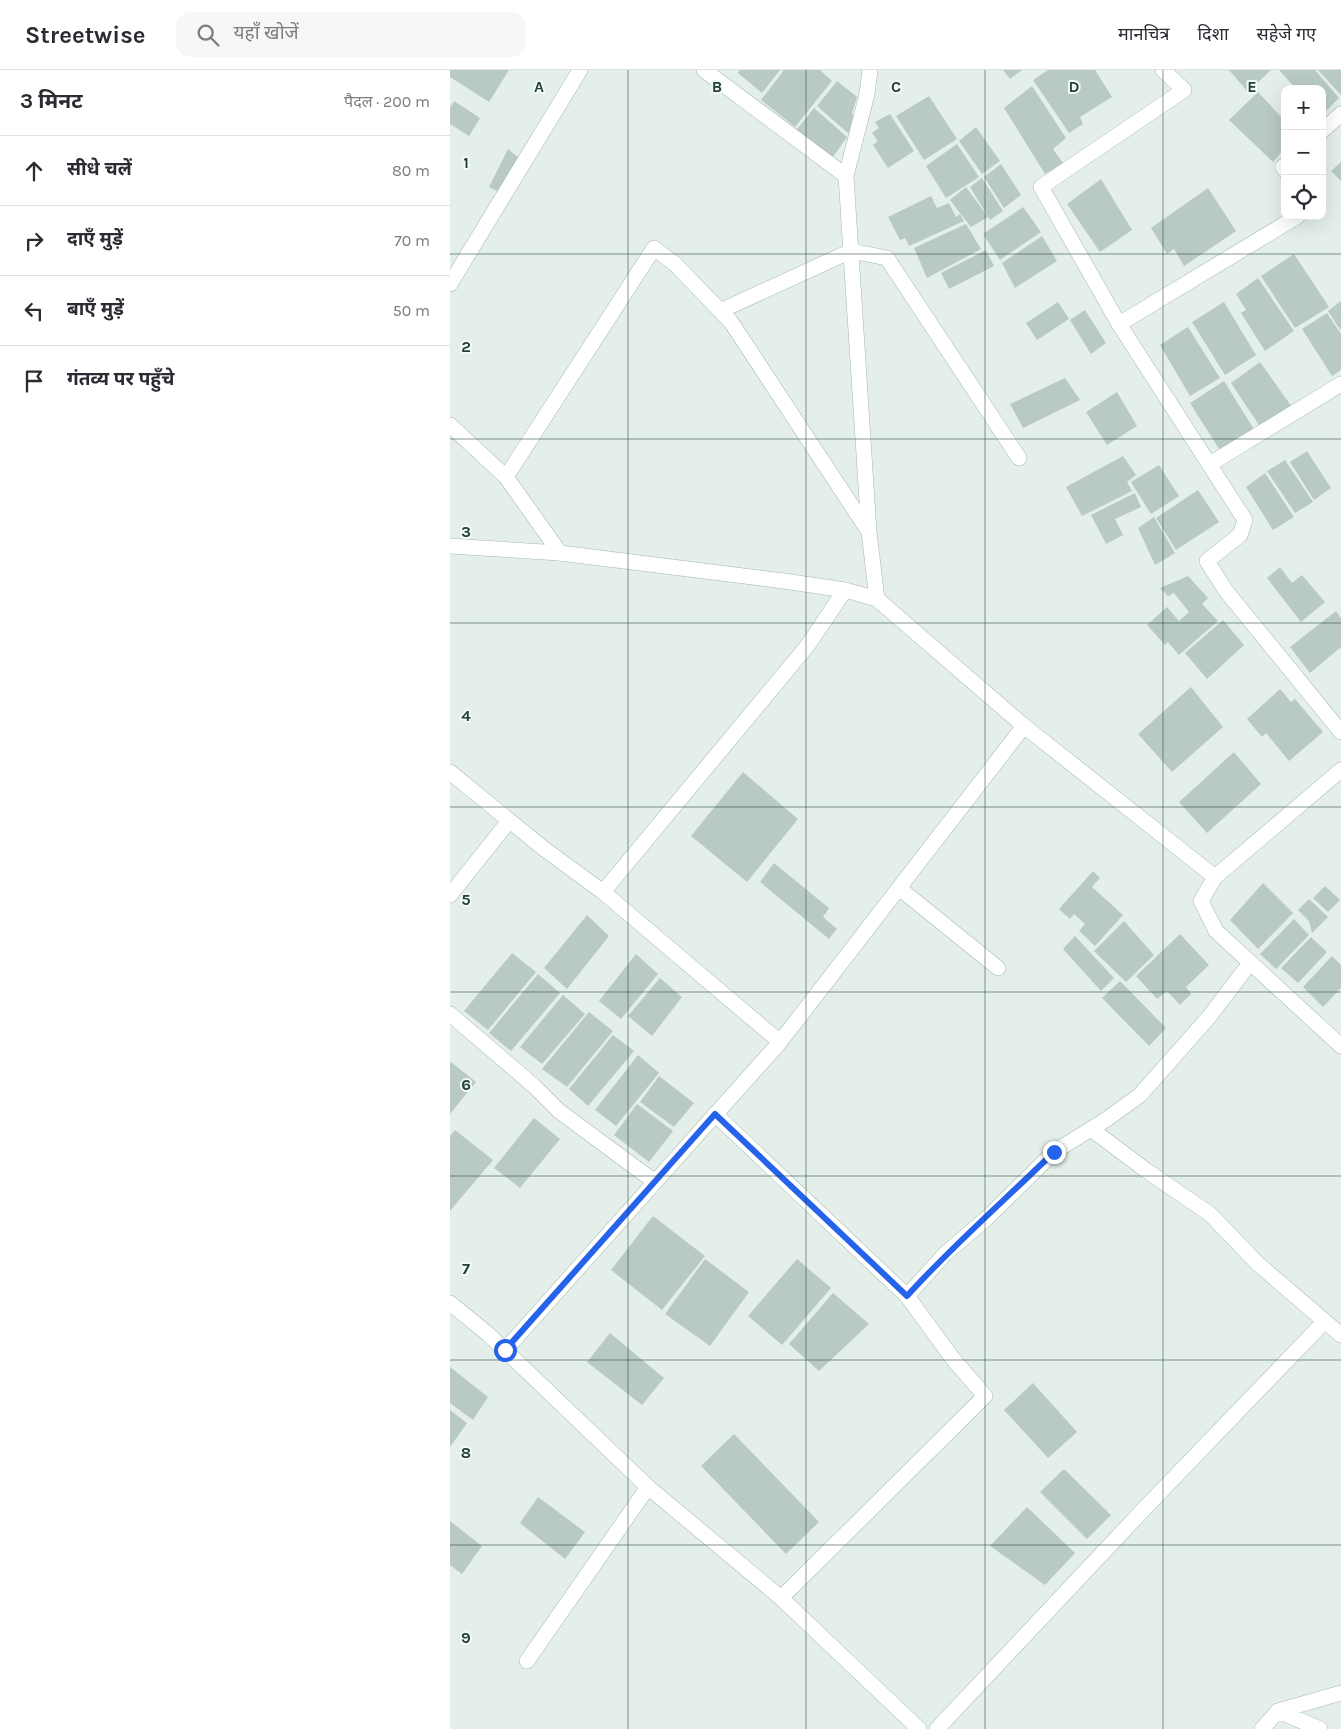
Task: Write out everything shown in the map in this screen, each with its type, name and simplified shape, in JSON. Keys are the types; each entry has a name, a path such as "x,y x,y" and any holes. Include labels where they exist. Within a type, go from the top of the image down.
{"street":[{"path":"450,284 580,70"},
{"path":"704,70 846,176"},
{"path":"870,70 846,176 869,532 878,599"},
{"path":"1163,70 1184,90 1041,187 1119,324 1246,520 1240,536 1207,561 1226,591 1341,732"},
{"path":"1323,130 1341,114"},
{"path":"1119,324 1291,220"},
{"path":"506,476 654,248 675,264 731,322 869,532"},
{"path":"720,311 851,252 887,258 1019,458"},
{"path":"1210,464 1341,384"},
{"path":"450,425 506,476 560,553"},
{"path":"450,546 560,553 845,590 878,599 1024,726 1215,876"},
{"path":"603,892 808,645 845,590"},
{"path":"505,1350 780,1042 1024,726"},
{"path":"1341,770 1215,876 1201,900 1216,931 1341,1046"},
{"path":"450,772 509,821 603,892 780,1042"},
{"path":"450,895 509,821"},
{"path":"899,888 998,968"},
{"path":"907,1296 944,1254 987,1218 1054,1152 1140,1095 1209,1016 1250,963"},
{"path":"450,1014 534,1086 559,1111 655,1182"},
{"path":"715,1114 907,1296 953,1359 985,1396 780,1598"},
{"path":"1091,1129 1147,1171 1210,1214 1258,1264 1341,1335"},
{"path":"450,1303 505,1350 648,1487 780,1598 919,1729"},
{"path":"937,1729 1144,1509 1325,1321"},
{"path":"527,1661 648,1487"},
{"path":"1262,1729 1278,1711 1341,1693"},
{"path":"1278,1711 1320,1729"}],"building":[{"path":"450,70 509,70 489,102 450,77"},
{"path":"740,70 780,70 762,93 738,73"},
{"path":"784,70 820,70 832,81 795,127 761,100"},
{"path":"1003,70 1022,70 1010,79"},
{"path":"1048,70 1095,70 1112,97 1080,117 1083,124 1069,133 1033,80"},
{"path":"1229,70 1271,70 1248,92"},
{"path":"1279,70 1315,70 1339,98 1326,111 1326,85 1292,85"},
{"path":"1318,70 1341,70 1341,95"},
{"path":"837,81 857,97 852,113 855,124 848,133 817,106"},
{"path":"1032,86 1066,138 1053,149 1063,163 1045,174 1004,108"},
{"path":"1258,92 1281,117 1281,153 1273,162 1229,120"},
{"path":"929,96 957,139 924,160 896,116"},
{"path":"454,101 480,118 469,136 450,124 450,108"},
{"path":"814,108 847,137 830,161 794,133"},
{"path":"890,114 914,151 888,168 873,145 878,141 872,133 879,128 875,122"},
{"path":"976,127 1000,161 982,174 959,141"},
{"path":"957,144 979,177 946,198 926,166"},
{"path":"508,149 520,159 503,194 489,187"},
{"path":"1341,162 1341,181 1331,171"},
{"path":"1001,164 1021,195 1004,208 984,177"},
{"path":"982,178 1003,211 990,220 970,187"},
{"path":"1101,179 1132,230 1100,252 1067,204"},
{"path":"966,187 988,217 971,227 950,200"},
{"path":"1208,188 1236,231 1184,266 1174,249 1167,254 1151,228"},
{"path":"931,196 937,208 949,203 956,217 960,214 964,221 909,246 905,238 900,240 888,217"},
{"path":"1023,207 1041,232 1000,260 983,234"},
{"path":"966,224 981,249 927,278 914,248"},
{"path":"1042,236 1057,261 1015,288 1002,263"},
{"path":"986,250 994,266 949,289 941,273"},
{"path":"1294,254 1329,307 1295,328 1261,276"},
{"path":"1258,278 1294,331 1265,351 1241,313 1246,310 1236,294"},
{"path":"1341,301 1341,331 1328,311"},
{"path":"1058,302 1069,319 1037,340 1026,323"},
{"path":"1224,302 1256,355 1225,375 1192,322"},
{"path":"1085,310 1106,343 1091,354 1070,320"},
{"path":"1327,313 1341,334 1341,370 1332,376 1302,329"},
{"path":"1188,327 1220,378 1190,396 1160,345"},
{"path":"1260,362 1292,407 1261,428 1231,383"},
{"path":"1065,378 1080,400 1023,428 1010,404"},
{"path":"1224,381 1255,431 1221,452 1190,403"},
{"path":"1117,392 1137,426 1107,445 1086,412"},
{"path":"1307,451 1331,488 1314,500 1290,462"},
{"path":"1123,456 1136,475 1127,482 1132,491 1082,516 1066,487"},
{"path":"1285,460 1313,502 1295,513 1267,471"},
{"path":"1159,465 1179,496 1151,514 1131,482"},
{"path":"1265,473 1294,517 1273,530 1246,487"},
{"path":"1198,490 1219,522 1176,550 1156,518"},
{"path":"1135,493 1141,507 1115,519 1123,535 1106,544 1091,515"},
{"path":"1154,517 1175,553 1155,565 1138,528"},
{"path":"1280,567 1292,583 1302,575 1325,602 1301,622 1267,578"},
{"path":"1188,576 1208,598 1202,604 1218,621 1179,655 1168,642 1165,645 1147,625 1167,607 1179,621 1189,612 1174,593 1168,596 1160,588"},
{"path":"1336,611 1341,618 1341,647 1310,673 1290,647"},
{"path":"1223,620 1244,645 1207,679 1185,653"},
{"path":"1191,687 1223,727 1172,772 1138,734"},
{"path":"1280,689 1291,702 1295,699 1323,732 1289,761 1266,733 1262,737 1247,719"},
{"path":"1234,752 1261,784 1207,833 1179,802"},
{"path":"743,772 798,819 747,882 691,836"},
{"path":"774,863 829,908 823,917 837,929 829,939 760,882"},
{"path":"1093,871 1100,878 1092,887 1123,915 1095,946 1079,931 1085,924 1074,914 1070,919 1059,909"},
{"path":"1263,883 1293,913 1258,949 1230,920"},
{"path":"1325,886 1340,900 1328,912 1313,898"},
{"path":"1309,899 1328,917 1312,933 1309,921 1298,910"},
{"path":"587,915 609,936 567,989 544,968"},
{"path":"1294,919 1309,935 1276,969 1260,954"},
{"path":"1124,921 1154,955 1126,982 1094,951"},
{"path":"1180,934 1209,965 1186,987 1191,994 1180,1005 1167,991 1157,999 1136,976"},
{"path":"1075,936 1114,978 1101,991 1063,949"},
{"path":"1311,937 1327,952 1298,983 1281,968"},
{"path":"512,953 536,972 488,1030 464,1011"},
{"path":"636,954 658,974 621,1019 599,1001"},
{"path":"1332,956 1341,965 1341,988 1323,1007 1303,987"},
{"path":"538,974 560,993 511,1051 489,1033"},
{"path":"660,978 682,997 652,1036 628,1016"},
{"path":"1120,981 1166,1028 1149,1046 1102,998"},
{"path":"563,995 585,1014 542,1064 520,1047"},
{"path":"589,1012 613,1031 567,1087 542,1069"},
{"path":"613,1035 634,1051 588,1106 569,1089"},
{"path":"638,1055 659,1073 616,1126 595,1110"},
{"path":"451,1062 476,1082 450,1114 450,1064"},
{"path":"659,1076 694,1103 674,1127 640,1102"},
{"path":"637,1104 673,1131 649,1162 614,1135"},
{"path":"534,1118 560,1139 520,1188 494,1168"},
{"path":"455,1130 493,1160 450,1211 450,1136"},
{"path":"653,1216 705,1256 662,1310 611,1270"},
{"path":"705,1259 749,1292 710,1346 665,1314"},
{"path":"797,1259 831,1288 782,1345 748,1316"},
{"path":"833,1293 869,1324 819,1371 789,1344"},
{"path":"610,1333 664,1378 642,1405 587,1362"},
{"path":"450,1367 488,1397 473,1420 450,1403"},
{"path":"1033,1383 1077,1432 1048,1458 1004,1410"},
{"path":"450,1410 467,1423 450,1447"},
{"path":"734,1434 819,1522 786,1554 701,1466"},
{"path":"1064,1469 1111,1515 1087,1539 1040,1492"},
{"path":"538,1497 585,1532 565,1559 520,1523"},
{"path":"1027,1507 1075,1553 1045,1585 990,1546"},
{"path":"450,1521 482,1546 462,1574 450,1565"}],"route":[{"path":"505,1350 715,1114 907,1296 944,1254 987,1218 1054,1152"}]}
